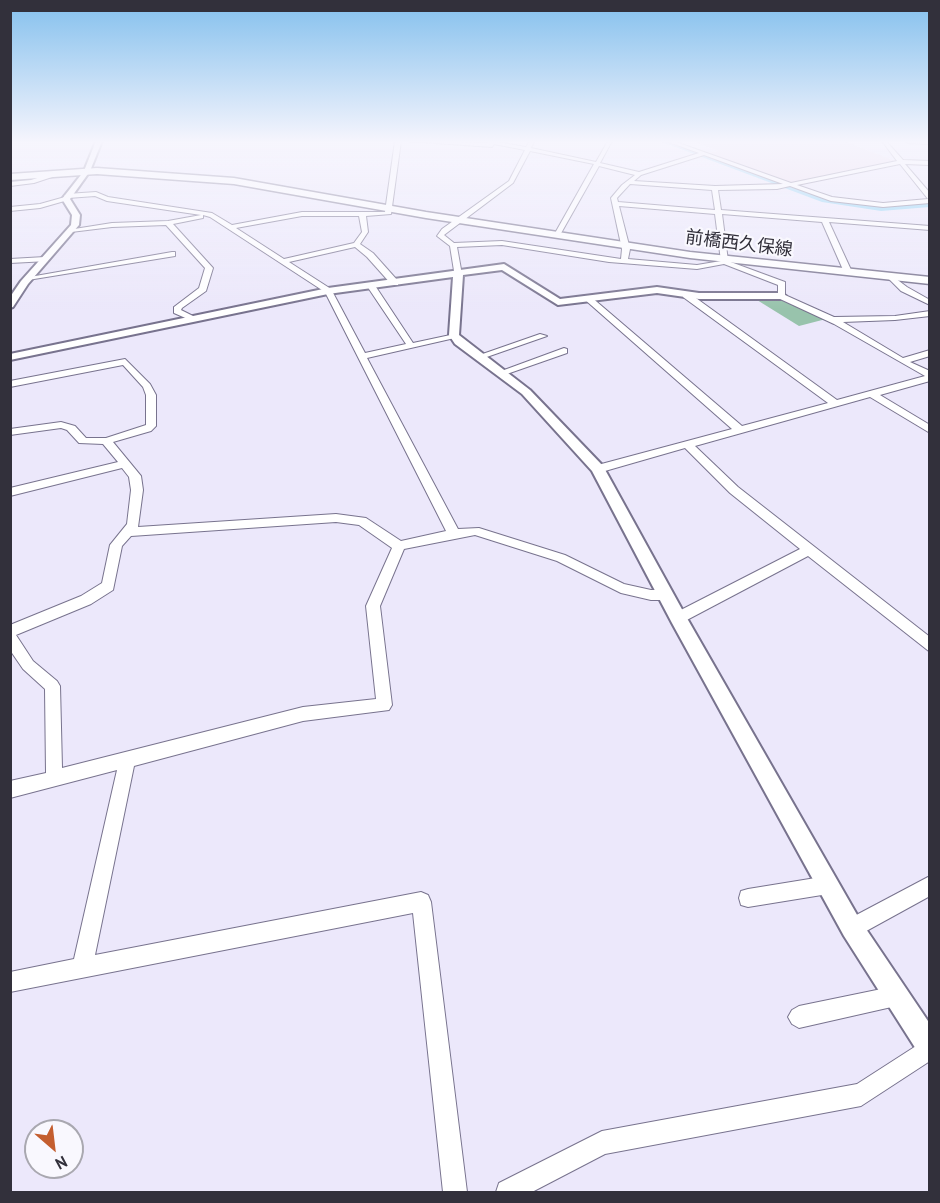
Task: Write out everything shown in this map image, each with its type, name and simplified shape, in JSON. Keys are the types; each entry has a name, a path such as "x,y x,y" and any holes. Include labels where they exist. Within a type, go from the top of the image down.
{"main road":[{"name":"前橋西久保線","path":"327,197 726,261 930,281"}],"street":[{"path":"10,209 40,206 66,197"},
{"path":"10,304 28,278 70,230 76,219 74,209 66,197"},
{"path":"103,197 212,215 328,291 454,534"},
{"path":"231,227 302,214 387,214 390,197"},
{"path":"491,197 444,230 440,236 453,244 502,243 583,257 624,261 698,267 726,261 782,284 781,297"},
{"path":"557,235 578,197"},
{"path":"615,197 614,204 625,245 624,261"},
{"path":"717,197 726,261"},
{"path":"806,197 862,210 930,208"},
{"path":"825,197 853,203 883,205 930,200"},
{"path":"614,204 930,228"},
{"path":"284,261 356,244 365,232 362,214"},
{"path":"70,230 111,225 168,223 212,215"},
{"path":"825,220 848,272"},
{"path":"168,223 209,268 203,289 177,310 193,318"},
{"path":"356,244 370,255 395,283"},
{"path":"453,244 458,274 455,337"},
{"path":"28,278 172,254"},
{"path":"10,261 45,259"},
{"path":"10,357 328,291 504,267 558,302 657,290 686,295 781,297 833,320 930,376"},
{"path":"891,277 904,289 930,303"},
{"path":"371,286 411,346"},
{"path":"686,295 837,405"},
{"path":"587,298 740,430"},
{"path":"833,320 895,318 930,313"},
{"path":"478,357 543,336"},
{"path":"362,356 455,337"},
{"path":"455,337 539,405 598,470 678,618 852,928 930,1048 861,1095 602,1143 508,1192"},
{"path":"501,373 564,351"},
{"path":"902,361 930,353"},
{"path":"10,384 125,362 147,386 151,395 151,426 106,441 83,441 71,428 61,425 10,432"},
{"path":"598,470 873,395 930,376"},
{"path":"873,395 930,430"},
{"path":"10,631 86,600 108,586 116,545 133,525 137,490 135,476 106,441"},
{"path":"688,446 734,490 809,550 924,633 930,646"},
{"path":"10,492 124,464"},
{"path":"126,532 336,518 362,521 399,546 475,531 561,558 621,588 651,595 665,594"},
{"path":"10,790 303,714 384,705 373,606 399,546"},
{"path":"678,618 809,550"},
{"path":"10,636 28,664 52,686 54,779"},
{"path":"82,968 126,761"},
{"path":"748,898 828,885"},
{"path":"852,928 930,885"},
{"path":"10,982 421,902 455,1192"},
{"path":"799,1017 896,996"}],"green space":[{"path":"757,300 788,301 826,319 799,326"}],"waterway":[{"path":"817,197 881,208 930,204"}]}
